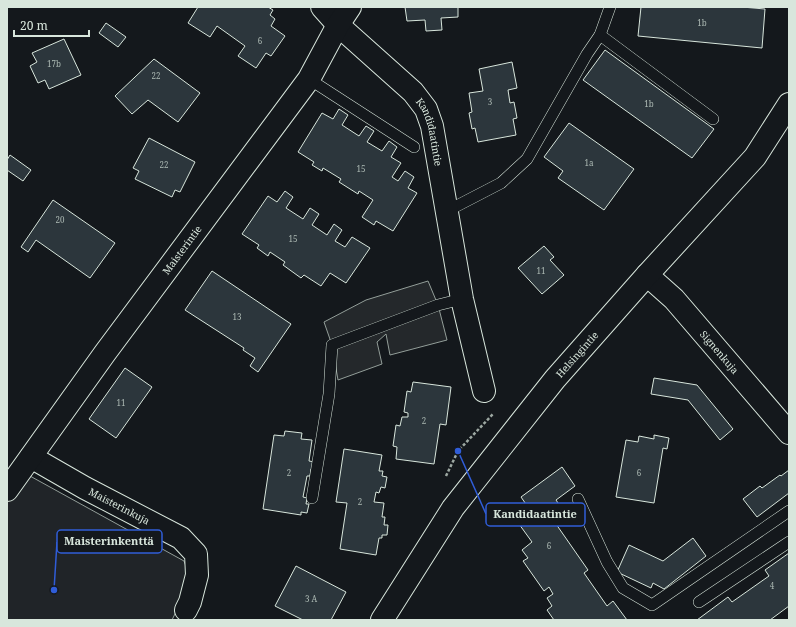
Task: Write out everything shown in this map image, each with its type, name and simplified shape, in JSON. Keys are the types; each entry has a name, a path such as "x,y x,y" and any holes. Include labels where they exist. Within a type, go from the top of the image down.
{"street":[{"name":"Kandidaatintie","path":"322,7 338,25 413,92 426,109 432,126 462,298 484,391"},
{"name":"Maisterintie","path":"7,490 105,353 309,79 338,25 350,7"},
{"name":"Helsingintie","path":"382,620 453,508 555,379 647,275 755,157 789,104"},
{"name":"Signenkuja","path":"647,275 674,299 789,433"},
{"name":"Maisterinkuja","path":"31,457 181,538 196,554 197,575 190,602 186,610"}],"lane":[{"path":"447,211 501,183 527,159 587,54 600,35 610,7"},
{"path":"600,35 713,119"},
{"path":"309,79 414,146"},
{"path":"312,498 329,394 332,345 438,305 462,298"},
{"path":"578,499 607,562 623,588 652,605 789,511"},
{"path":"700,602 789,542"}],"path":[{"path":"444,478 458,451 494,413"}],"shaded area":[{"path":"428,281 438,305 447,340 390,355 386,334 377,342 382,364 338,380 332,345 324,322 366,300"},
{"path":"30,476 184,561 189,574 188,587 172,620 7,620 7,500"}],"building":[{"path":"198,7 268,7 273,10 270,15 275,19 271,26 285,36 271,56 266,53 256,68 238,56 245,46 217,26 210,37 188,23"},
{"path":"405,7 458,7 458,17 441,18 442,30 426,31 425,20 407,21"},
{"path":"641,7 742,7 765,9 762,48 638,36"},
{"path":"106,23 126,37 118,47 99,33"},
{"path":"64,39 81,75 49,89 45,80 38,83 30,66 37,62 32,53"},
{"path":"605,50 714,129 692,158 583,80"},
{"path":"154,59 200,93 178,122 148,100 132,114 115,96"},
{"path":"512,62 517,88 508,90 510,103 514,102 517,118 513,119 516,135 478,142 475,128 472,129 469,113 472,112 469,93 483,91 479,69"},
{"path":"339,109 348,115 342,125 359,136 366,126 374,131 367,142 382,151 389,141 397,147 391,157 401,163 392,177 398,181 405,171 414,177 408,188 417,193 393,231 376,221 374,225 362,217 373,200 359,191 358,194 339,182 341,179 323,168 322,171 312,165 314,162 298,152 322,113 333,119"},
{"path":"569,123 634,169 604,210 558,178 563,171 544,157"},
{"path":"149,138 195,162 180,192 175,190 172,197 135,179 139,171 133,168"},
{"path":"10,155 31,170 23,181 7,170 7,160"},
{"path":"285,191 293,197 286,208 303,219 310,208 319,214 312,225 327,235 334,224 342,230 335,241 345,247 352,237 370,248 346,283 330,273 321,286 304,275 301,278 283,265 285,262 270,252 268,256 257,248 259,245 242,234 268,196 277,202"},
{"path":"53,200 115,243 90,278 36,240 28,252 21,247"},
{"path":"544,246 554,257 550,260 564,275 542,294 518,268"},
{"path":"212,271 291,324 258,372 250,366 255,358 243,350 244,348 185,310"},
{"path":"125,368 152,387 116,438 89,419"},
{"path":"654,378 697,385 733,429 720,440 688,400 651,394"},
{"path":"413,382 451,387 446,425 440,424 434,464 396,459 397,447 393,446 396,425 400,426 402,417 408,417 408,413 404,412 407,391 411,392"},
{"path":"285,431 302,433 301,439 312,440 309,461 315,462 314,470 311,469 310,476 307,476 303,497 307,498 306,504 309,504 307,513 301,512 301,515 263,509 274,435 284,436"},
{"path":"654,435 669,438 667,449 663,448 654,503 616,497 626,440 638,442 639,436 654,439"},
{"path":"344,449 382,455 379,471 383,471 382,476 387,477 385,488 381,487 379,493 376,492 374,502 384,503 382,517 385,517 384,525 388,525 387,535 382,535 382,538 379,538 376,555 340,549 347,503 336,502"},
{"path":"562,467 575,486 556,500 567,516 556,524 588,570 584,573 607,606 613,601 627,620 554,620 547,610 552,606 547,598 553,594 549,587 544,591 523,561 528,558 522,550 532,542 519,524 538,512 534,507 530,510 521,497"},
{"path":"789,470 789,493 757,517 743,499 760,486 762,488"},
{"path":"693,538 706,556 664,589 653,583 651,588 617,572 629,545 663,561"},
{"path":"789,553 789,606 770,620 697,620 728,597 732,602 769,576 765,570"},
{"path":"296,566 346,592 331,620 303,620 275,606"}],"place":[{"name":"Kandidaatintie","path":"458,451"},
{"name":"Maisterinkenttä","path":"54,590"}]}
